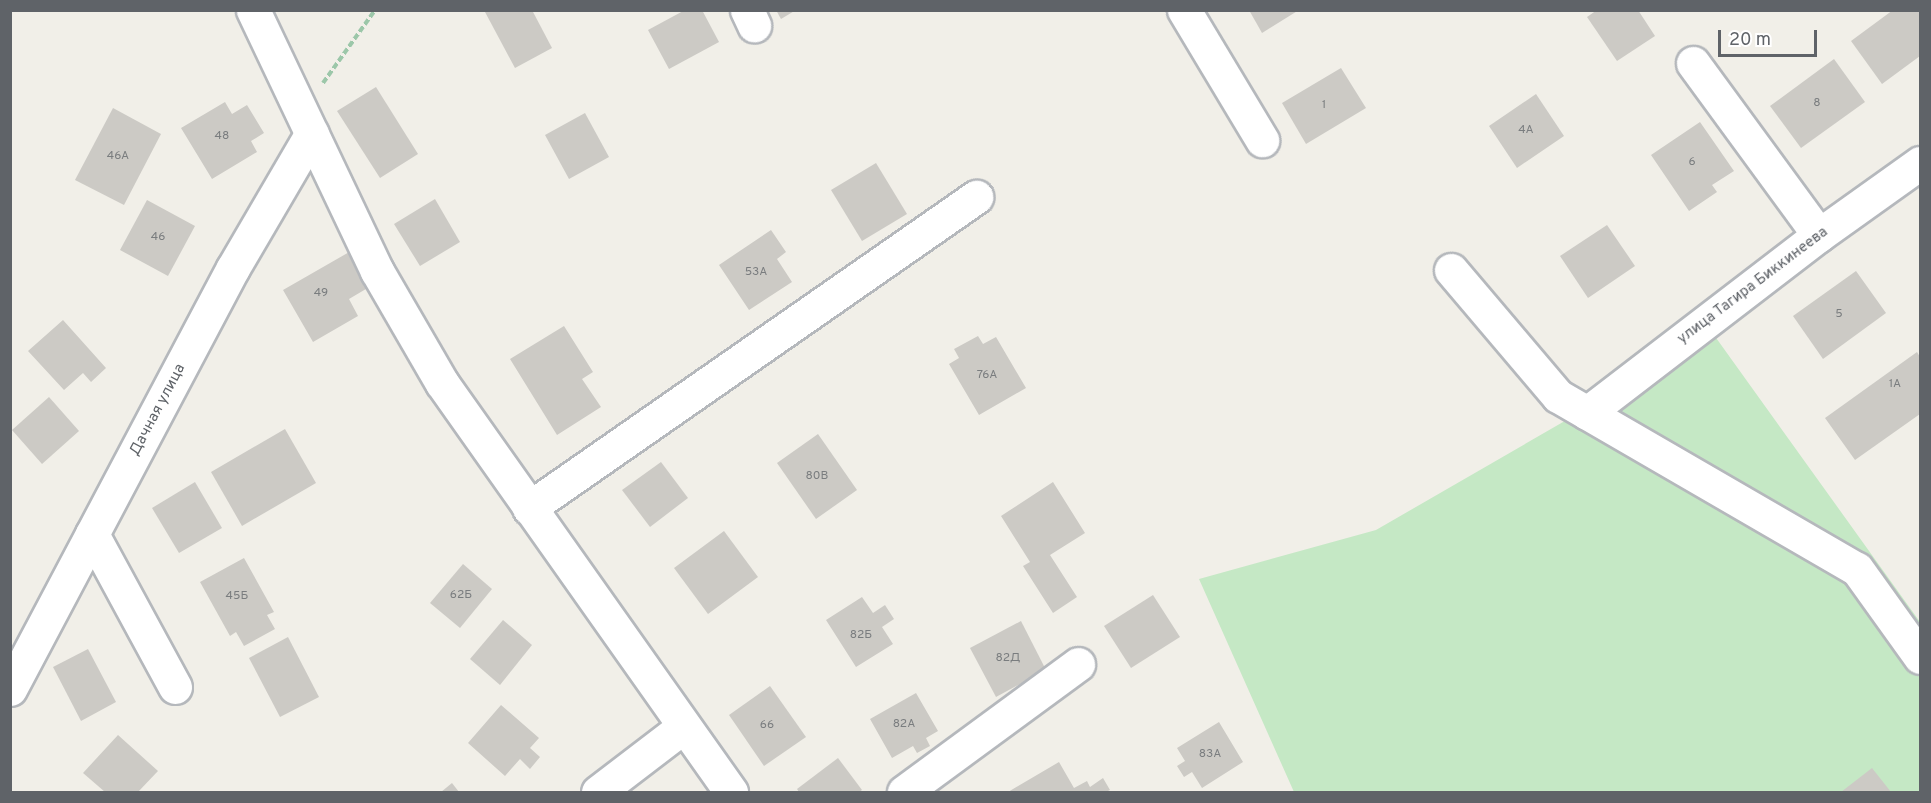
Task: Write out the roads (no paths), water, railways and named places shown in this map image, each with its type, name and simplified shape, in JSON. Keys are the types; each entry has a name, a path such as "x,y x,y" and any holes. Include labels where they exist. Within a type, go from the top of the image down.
{"street":[{"path":"254,10 377,271 442,383 731,792"},
{"path":"1184,10 1262,140"},
{"path":"1693,63 1819,235"},
{"name":"Дачная улица","path":"10,689 307,123"},
{"name":"улица Тагира Биккинеева","path":"1587,413 1819,235 1920,163"},
{"path":"529,508 976,197"},
{"path":"1452,270 1558,396 1857,569 1920,657"},
{"path":"92,534 175,687"},
{"path":"904,792 1078,664"},
{"path":"598,792 683,727"}]}
